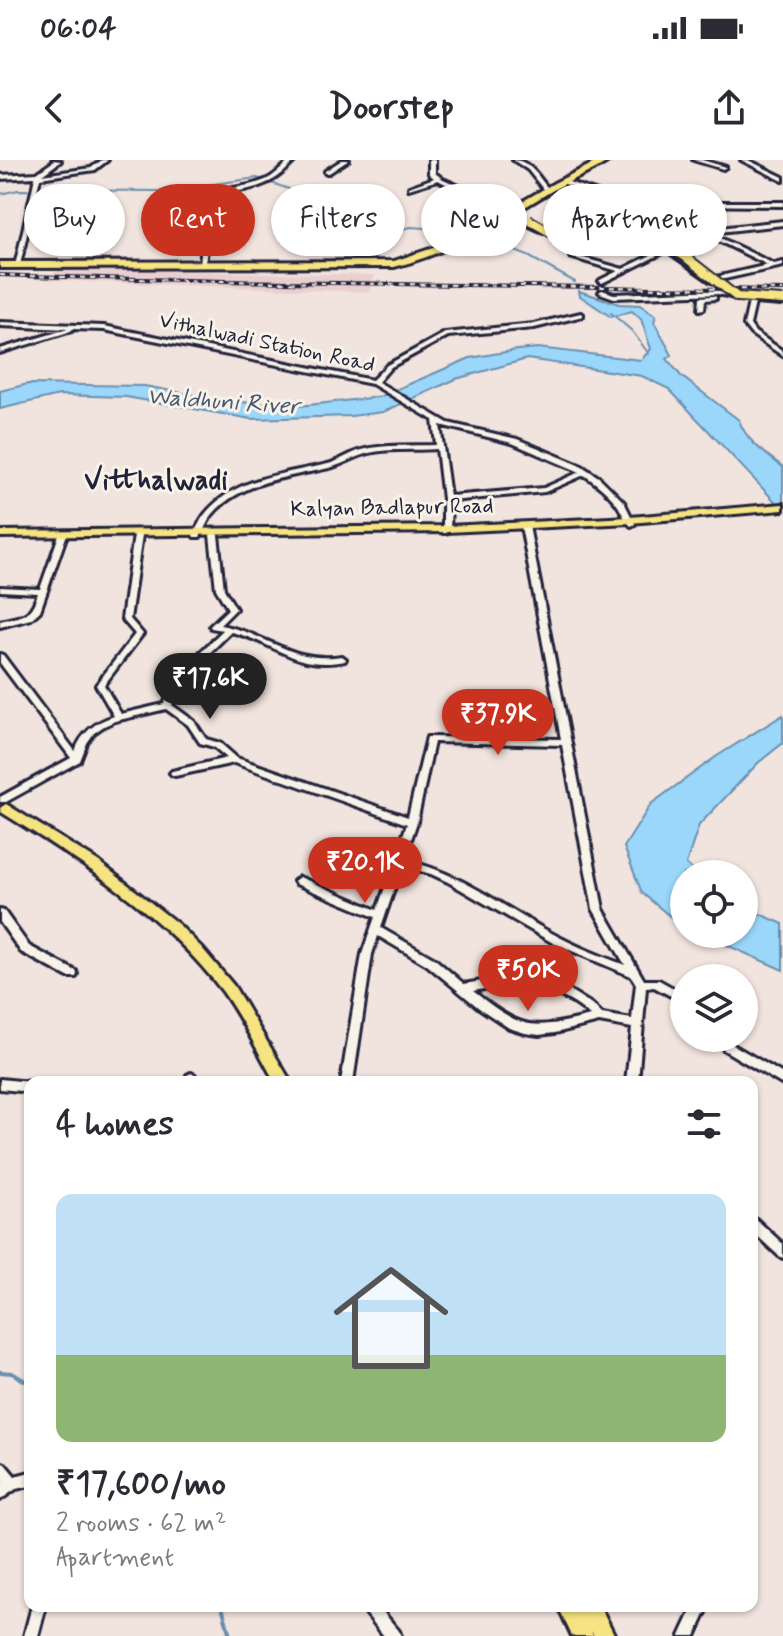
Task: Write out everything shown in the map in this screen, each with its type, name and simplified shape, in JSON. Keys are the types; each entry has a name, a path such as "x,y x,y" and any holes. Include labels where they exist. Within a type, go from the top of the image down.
{"main road":[{"path":"552,184 595,160"},
{"path":"527,208 564,182 605,160"},
{"path":"527,206 543,190"},
{"path":"527,219 550,232 619,231 639,235 683,255 737,297 783,301"},
{"path":"0,264 368,264 430,256"},
{"name":"Kalyan Badlapur Road","path":"0,536 526,528 773,514 783,507"},
{"name":"Kalyan Badlapur Road","path":"62,536 447,530"},
{"path":"1,806 157,916 201,960 279,1076"},
{"path":"249,1031 272,1076"},
{"path":"571,1612 583,1636"},
{"path":"592,1612 605,1636"}],"street":[{"path":"17,264 26,240 38,176 58,161 55,160"},
{"path":"0,177 93,169 105,160"},
{"path":"203,264 205,239 200,203 209,197 263,185 279,178 293,160"},
{"path":"327,172 346,160"},
{"path":"432,160 431,172 446,184"},
{"path":"516,160 530,169 543,185"},
{"path":"696,160 723,167"},
{"path":"744,160 781,177"},
{"path":"411,188 438,178"},
{"path":"564,182 570,184"},
{"path":"727,203 783,204"},
{"path":"727,229 783,223"},
{"path":"727,243 774,266"},
{"path":"602,281 620,268 650,256"},
{"path":"677,256 711,280 783,264"},
{"path":"573,257 620,268"},
{"path":"602,292 619,296 719,292 752,302 783,301"},
{"path":"701,309 702,298 731,297"},
{"path":"752,302 747,325 753,333 783,354"},
{"path":"378,384 389,366 447,334 534,326 581,315"},
{"name":"Vithalwadi Station Road","path":"0,324 104,328 378,384 414,407 461,430 514,441 585,472 621,504 631,522"},
{"path":"0,349 72,328"},
{"path":"436,419 447,499 447,530"},
{"path":"198,533 204,519 225,499 265,479 341,463 366,452 438,447"},
{"path":"447,499 545,490 585,472"},
{"path":"526,528 598,909 641,984 633,1076"},
{"path":"118,716 100,685 139,634 126,619 138,535"},
{"path":"214,535 220,589 232,609 214,626 243,632 292,657 327,663 342,659"},
{"path":"0,624 33,614 62,536"},
{"path":"0,589 41,591"},
{"path":"167,706 181,676 229,629"},
{"path":"0,657 77,759"},
{"path":"1,806 77,759 87,735 102,723 118,716 167,706 191,723 203,741 217,745 233,759 412,822"},
{"path":"348,1076 367,954 412,822 430,739 567,742"},
{"path":"175,773 233,759"},
{"path":"398,862 446,875 583,954 634,973"},
{"path":"299,881 380,915"},
{"path":"0,914 25,949 72,974"},
{"path":"375,929 431,962 462,989 517,1028 533,1033 599,1018 637,1024"},
{"path":"462,989 517,979 541,984 562,991 599,1018"},
{"path":"641,984 655,983 670,991"},
{"path":"736,1052 783,1080"},
{"path":"0,1084 24,1086"},
{"path":"758,1229 783,1252"},
{"path":"0,1469 13,1483"},
{"path":"0,1493 13,1483 24,1480"},
{"path":"31,1636 37,1612"},
{"path":"374,1612 394,1636"},
{"path":"687,1636 699,1612"}],"shaded area":[{"path":"58,269 374,275 370,292 49,280"}],"water":[{"name":"Waldhuni River","path":"579,291 619,304 640,305 656,316 654,322 672,355 667,359 681,376 739,420 752,441 783,467 783,510 669,389 642,376 527,359 456,379 383,412 351,416 251,419 126,397 59,395 0,409 0,391 28,384 145,386 224,401 299,406 379,397 470,358 517,350 538,348 641,360 651,349 641,319 632,311 611,317 580,296"},
{"path":"783,715 783,743 758,763 699,825 687,860 670,860 670,916 642,893 624,847 651,804 717,756"},
{"path":"758,913 783,924 783,970 734,948 758,948"}],"waterway":[{"path":"0,194 18,190 162,191 257,178 289,189 297,216 306,232 352,240 411,227 421,228"},
{"path":"527,256 575,282"},
{"path":"611,313 632,331 649,354"},
{"path":"0,1372 12,1373 24,1380"},
{"path":"224,1612 230,1636"}],"railway":[{"path":"0,275 783,290"}],"district":[{"name":"Vitthalwadi","path":"156,481"}]}
